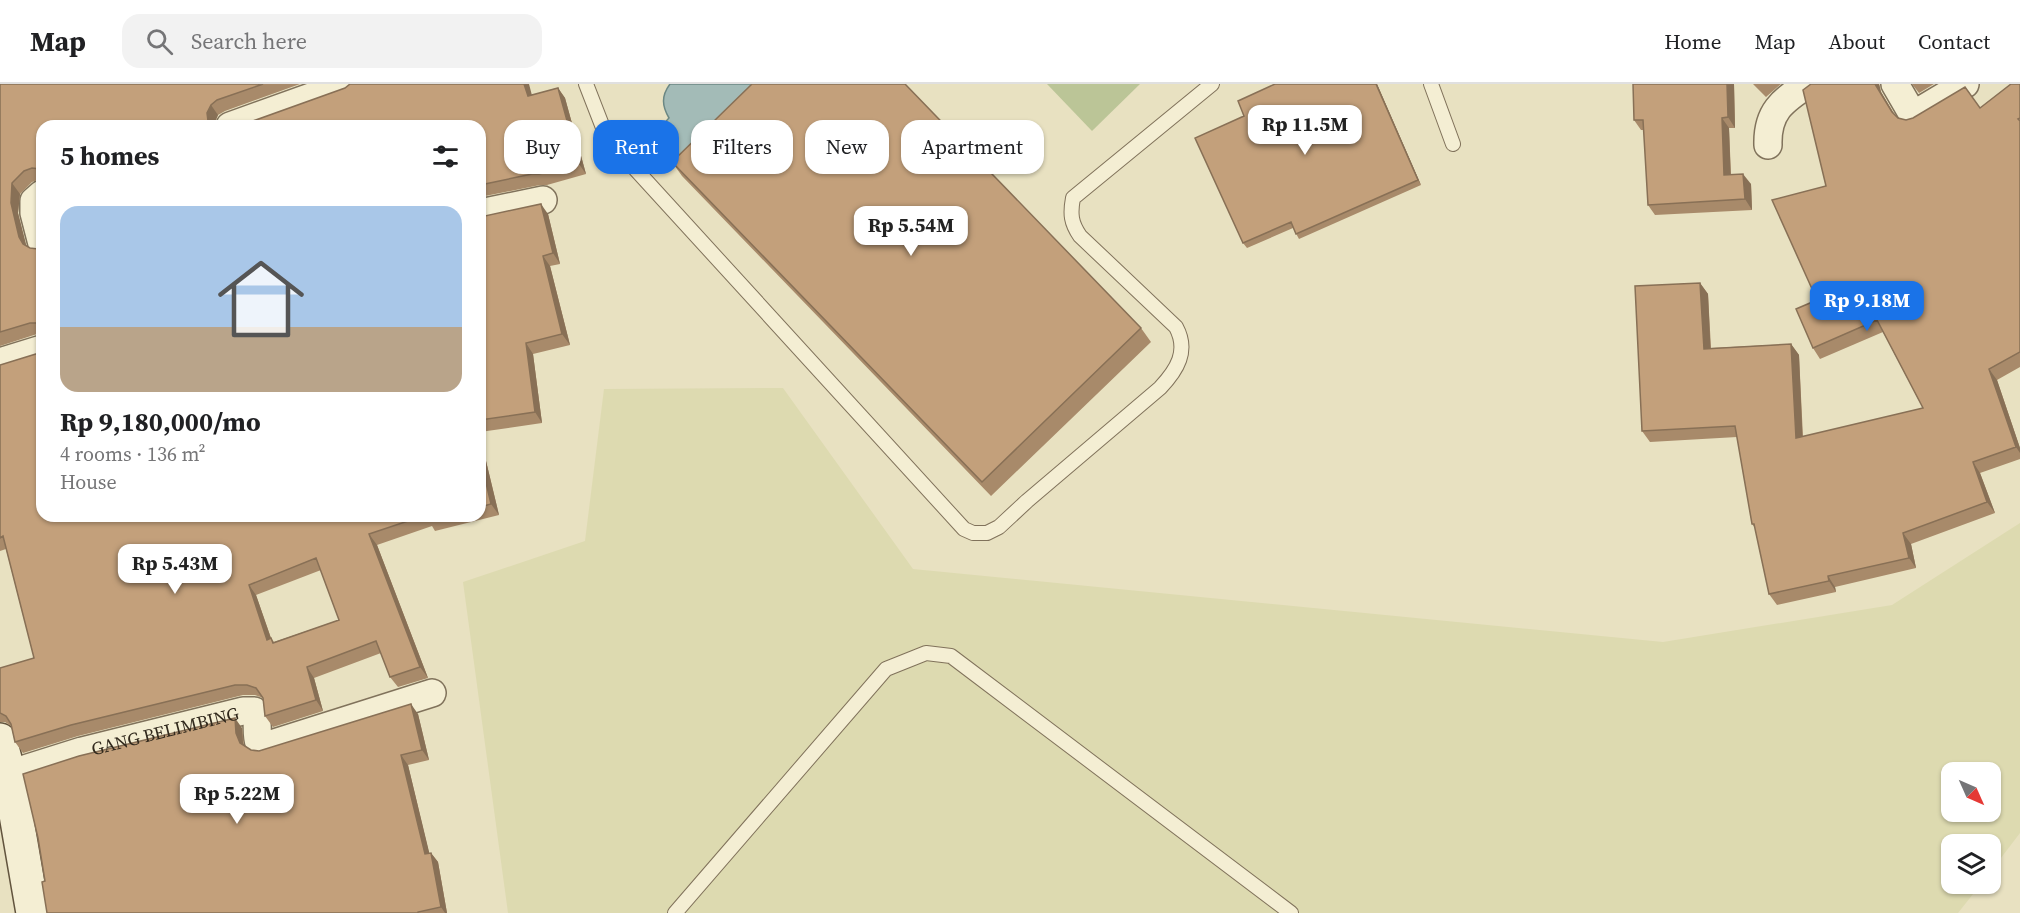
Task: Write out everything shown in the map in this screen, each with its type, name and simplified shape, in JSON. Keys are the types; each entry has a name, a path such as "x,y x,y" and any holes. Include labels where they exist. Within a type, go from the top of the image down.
{"main road":[{"path":"0,740 9,774 33,913"}],"street":[{"path":"247,120 347,84"},
{"path":"1768,145 1768,129 1773,114 1786,100 1808,84"},
{"path":"1895,84 1913,116 1965,84"},
{"path":"36,199 34,201 36,221"},
{"path":"486,212 543,200"},
{"path":"0,362 36,351"},
{"name":"GANG BELIMBING","path":"9,774 82,751 243,711 254,711 256,714 258,743 271,744 432,693"}],"lane":[{"path":"586,84 607,138 964,529 973,533 987,532 999,526 1172,375 1182,352 1182,337 1176,327 1080,236 1073,226 1070,213 1073,198 1212,84"},
{"path":"1431,84 1453,144"},
{"path":"675,913 886,669 926,653 951,656 1291,913"}],"shaded area":[{"path":"783,388 913,569 1663,642 1892,605 2020,523 2020,833 2001,858 2001,834 1941,834 1941,894 1973,894 1958,913 508,913 463,582 585,541 604,389"}],"green space":[{"path":"1047,84 1140,84 1092,131"}],"water":[{"path":"670,84 757,84 721,120 691,120 691,150 679,162 679,120 667,120 669,118 665,109 665,93"}],"building":[{"path":"0,84 263,84 217,100 207,113 208,120 36,120 36,168 24,171 12,183 11,203 19,237 23,244 36,249 36,323 0,332"},
{"path":"350,84 524,84 528,96 558,88 567,120 504,120 504,174 532,174 486,184 486,120 256,120 345,88"},
{"path":"752,84 905,84 940,120 901,120 901,174 992,174 1141,328 982,482 679,169 679,155 691,143 691,174 793,174 793,120 715,120"},
{"path":"1275,84 1376,84 1418,180 1296,234 1291,222 1243,243 1195,138 1244,116 1238,101"},
{"path":"1633,84 1727,84 1728,117 1722,118 1724,175 1743,174 1745,199 1648,205 1643,120 1634,120"},
{"path":"1811,84 1875,84 1892,112 1898,118 1906,120 1965,87 1980,108 2011,84 2020,84 2020,118 2018,119 2020,121 2020,352 1989,369 2016,447 1973,462 1987,502 1903,533 1909,558 1828,576 1829,581 1769,594 1754,524 1752,524 1735,426 1642,431 1635,286 1700,283 1704,349 1791,344 1796,438 1923,408 1877,320 1813,348 1796,309 1817,300 1772,200 1826,186 1803,90"},
{"path":"541,204 553,253 543,256 562,334 526,343 535,412 486,419 486,216"},
{"path":"36,354 36,522 405,522 369,534 420,667 390,677 376,641 307,667 316,700 265,716 263,698 256,688 235,685 71,725 15,742 11,724 6,716 0,713 0,668 34,658 3,536 0,538 0,365","holes":["316,558 339,620 273,643 271,638 267,640 249,585"]},
{"path":"486,483 491,504 486,505"},
{"path":"411,704 422,750 401,755 425,854 431,853 441,907 418,913 47,913 42,882 45,881 38,838 23,774 79,756 235,718 236,733 240,743 251,750 259,751"}]}
